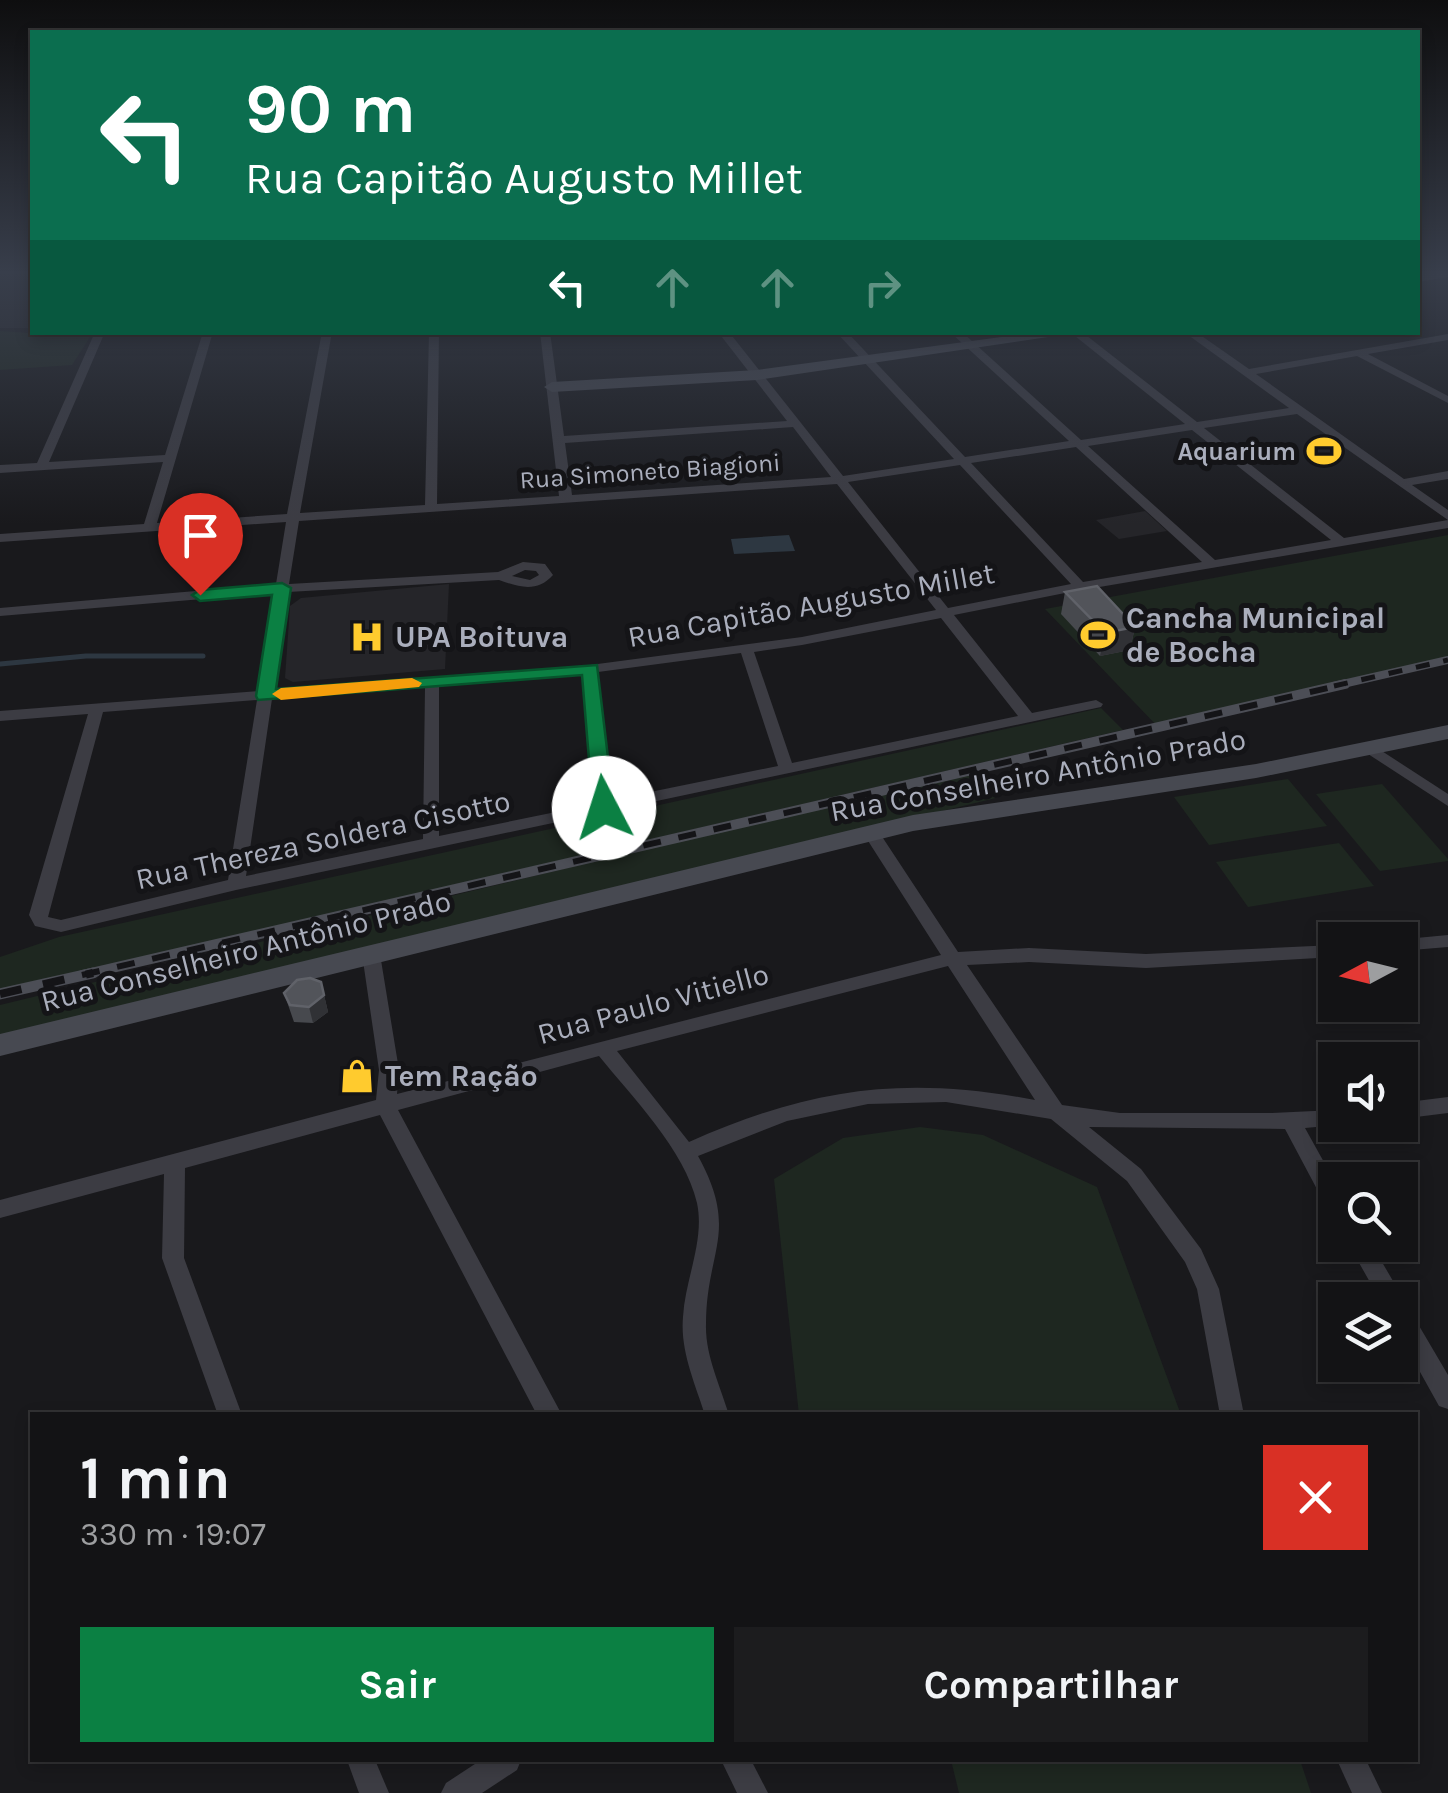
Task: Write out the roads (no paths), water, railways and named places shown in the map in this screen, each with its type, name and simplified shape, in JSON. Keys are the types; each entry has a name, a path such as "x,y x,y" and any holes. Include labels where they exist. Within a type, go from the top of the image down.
{"main road":[{"path":"552,387 756,374 896,357"},
{"name":"Rua Conselheiro Antônio Prado","path":"0,1045 871,832 1371,749 1448,732"}],"street":[{"path":"41,466 89,357"},
{"path":"149,528 201,357"},
{"path":"236,884 322,357"},
{"path":"431,509 434,357"},
{"path":"548,357 566,499"},
{"path":"742,357 1028,718"},
{"path":"867,357 1080,586"},
{"path":"982,357 1213,564"},
{"path":"1106,357 1342,542"},
{"path":"1223,357 1448,516"},
{"path":"1246,373 1350,357"},
{"path":"1364,357 1446,398"},
{"name":"Rua Simoneto Biagioni","path":"0,538 838,480 1299,410"},
{"path":"558,440 793,424"},
{"path":"0,469 170,458"},
{"path":"1402,483 1448,475"},
{"name":"Rua Capitão Augusto Millet","path":"0,716 590,669 802,641 1080,586 1448,524"},
{"path":"0,612 282,588 500,576"},
{"path":"746,648 787,770"},
{"path":"590,669 604,808"},
{"path":"432,682 432,845"},
{"name":"Rua Thereza Soldera Cisotto","path":"97,708 38,914 43,924 61,926 236,884 1096,704"},
{"path":"1371,749 1448,801"},
{"path":"871,832 950,959 1052,1108 1134,1174 1193,1256 1208,1289 1231,1412"},
{"path":"1418,944 1448,940"},
{"name":"Rua Paulo Vitiello","path":"0,1209 603,1047 950,959 1029,955 1146,960 1318,952"},
{"path":"371,954 390,1070 386,1106 548,1412"},
{"path":"603,1047 684,1153 708,1202 709,1230 694,1319 696,1346 715,1412"},
{"path":"684,1153 776,1116 833,1102 894,1094 955,1094 1052,1108 1094,1120 1318,1120"},
{"path":"1418,1108 1448,1105"},
{"path":"1292,1122 1318,1170"},
{"path":"175,1164 173,1258 229,1412"},
{"path":"1418,1346 1448,1398"},
{"path":"362,1762 374,1793"},
{"path":"456,1793 504,1762"},
{"path":"736,1762 753,1793"},
{"path":"1352,1762 1367,1793"}],"waterway":[{"path":"0,664 86,656 203,656"}],"railway":[{"path":"1334,686 1448,660"},
{"path":"82,975 1345,684"},
{"path":"0,994 93,973"}],"place":[{"name":"Aquarium","path":"1324,451"},
{"name":"Cancha Municipal de Bocha","path":"1098,635"},
{"name":"UPA Boituva","path":"367,637"},
{"name":"Tem Ração","path":"357,1076"}]}
